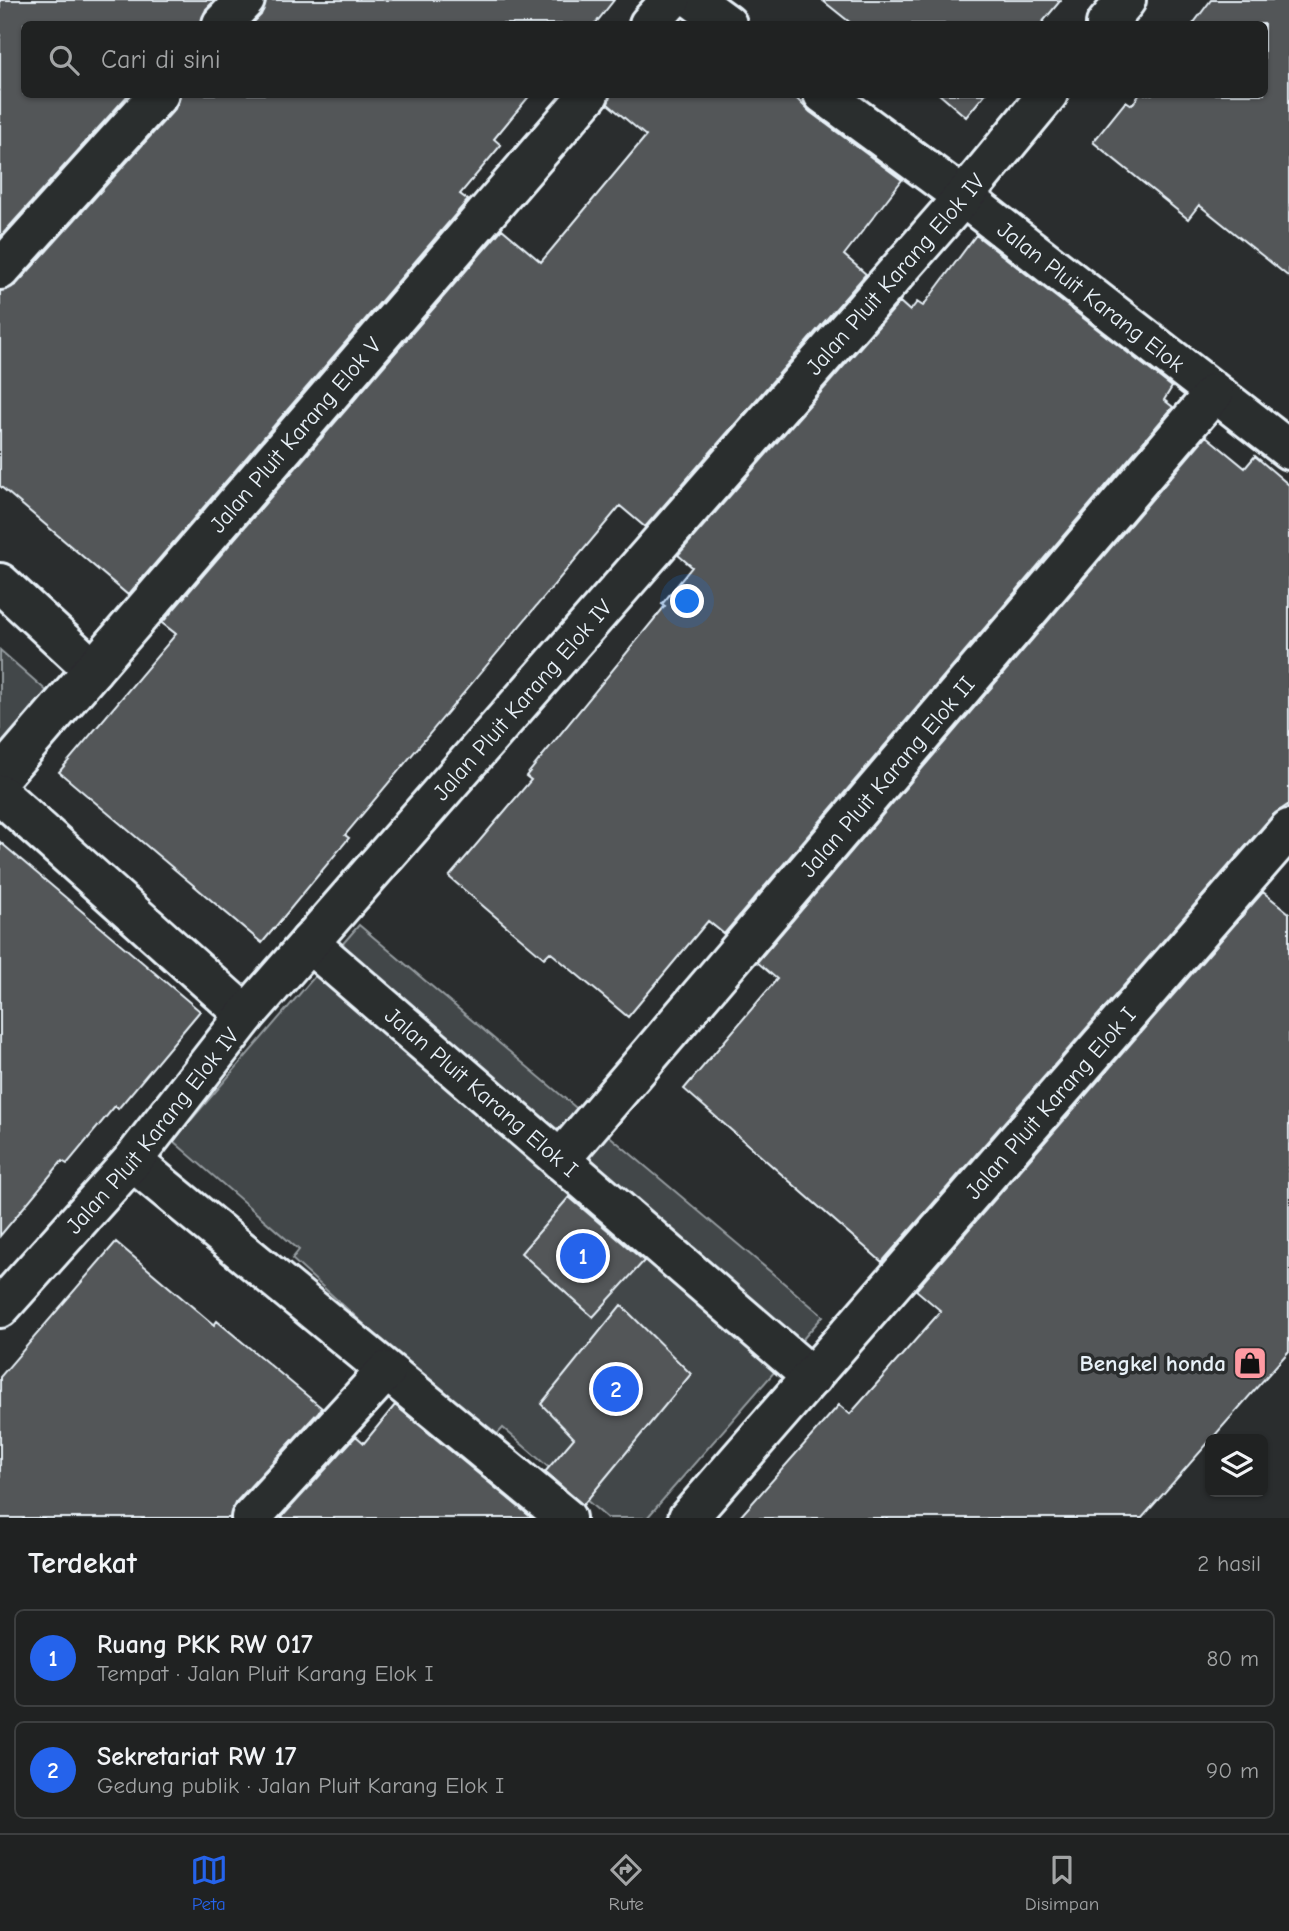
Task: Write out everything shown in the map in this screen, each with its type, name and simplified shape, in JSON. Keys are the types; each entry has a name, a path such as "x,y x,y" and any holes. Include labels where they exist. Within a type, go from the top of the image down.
{"street":[{"path":"225,21 245,0"},
{"path":"652,21 671,0"},
{"path":"694,0 723,21"},
{"path":"1108,21 1126,0"},
{"path":"0,270 155,98"},
{"name":"Jalan Pluit Karang Elok V","path":"0,777 586,98"},
{"name":"Jalan Pluit Karang Elok","path":"828,98 963,197 1289,450"},
{"name":"Jalan Pluit Karang Elok IV","path":"0,1308 132,1161 246,1015 963,197 1045,98"},
{"name":"Jalan Pluit Karang Elok II","path":"560,1160 1214,393"},
{"path":"0,583 93,669"},
{"path":"0,794 246,1015"},
{"name":"Jalan Pluit Karang Elok I","path":"688,1518 1289,829"},
{"name":"Jalan Pluit Karang Elok I","path":"309,943 813,1377"},
{"path":"132,1161 566,1518"},
{"path":"251,1518 386,1371"}],"shaded area":[{"path":"0,650 49,693 0,751"},
{"path":"359,925 823,1316 647,1518 607,1518 503,1428 492,1440 292,1259 299,1250 173,1141"}],"building":[{"path":"0,0 215,0 206,9 202,21 21,21 21,98 125,98 0,237"},
{"path":"266,0 614,0 597,21 255,21 261,15"},
{"path":"822,0 1061,0 1044,21 848,21"},
{"path":"1211,0 1289,0 1289,277 1199,205 1188,219 1093,142 1126,101 1132,105 1137,98 1268,98 1268,21 1195,21"},
{"path":"179,98 528,98 494,139 501,145 460,194 468,200 128,595 0,486 0,291 16,285 175,109"},
{"path":"609,98 796,98 810,112 902,180 844,255 866,274 645,527 620,506 345,835 349,838 262,943 59,772 176,634 162,623 502,229 541,262 646,136 608,104"},
{"path":"944,98 982,98 966,117"},
{"path":"976,235 1172,387 1164,400 1173,407 724,934 708,921 628,1017 550,952 544,958 449,877 531,780 526,776 665,606 662,604 692,567 678,555 900,302 910,311 917,302 923,306"},
{"path":"1206,436 1245,468 1255,456 1289,485 1289,804 1273,815 882,1262 684,1089 777,979 757,962"},
{"path":"0,842 200,1011 118,1109 115,1106 67,1164 62,1161 0,1236"},
{"path":"1263,892 1289,913 1289,1351 1216,1434 1205,1434 1205,1446 1142,1518 739,1518 839,1405 850,1414 941,1311 916,1290"},
{"path":"569,1197 644,1261 593,1317 521,1253"},
{"path":"116,1242 214,1325 217,1321 322,1408 235,1503 230,1518 0,1518 0,1377"},
{"path":"621,1305 691,1374 583,1505 545,1472 574,1438 541,1404"},
{"path":"395,1405 532,1518 281,1518 356,1436 364,1443"}],"place":[{"name":"Ruang PKK RW 017","path":"583,1256"},
{"name":"Bengkel honda","path":"1250,1363"},
{"name":"Sekretariat RW 17","path":"616,1389"}]}
